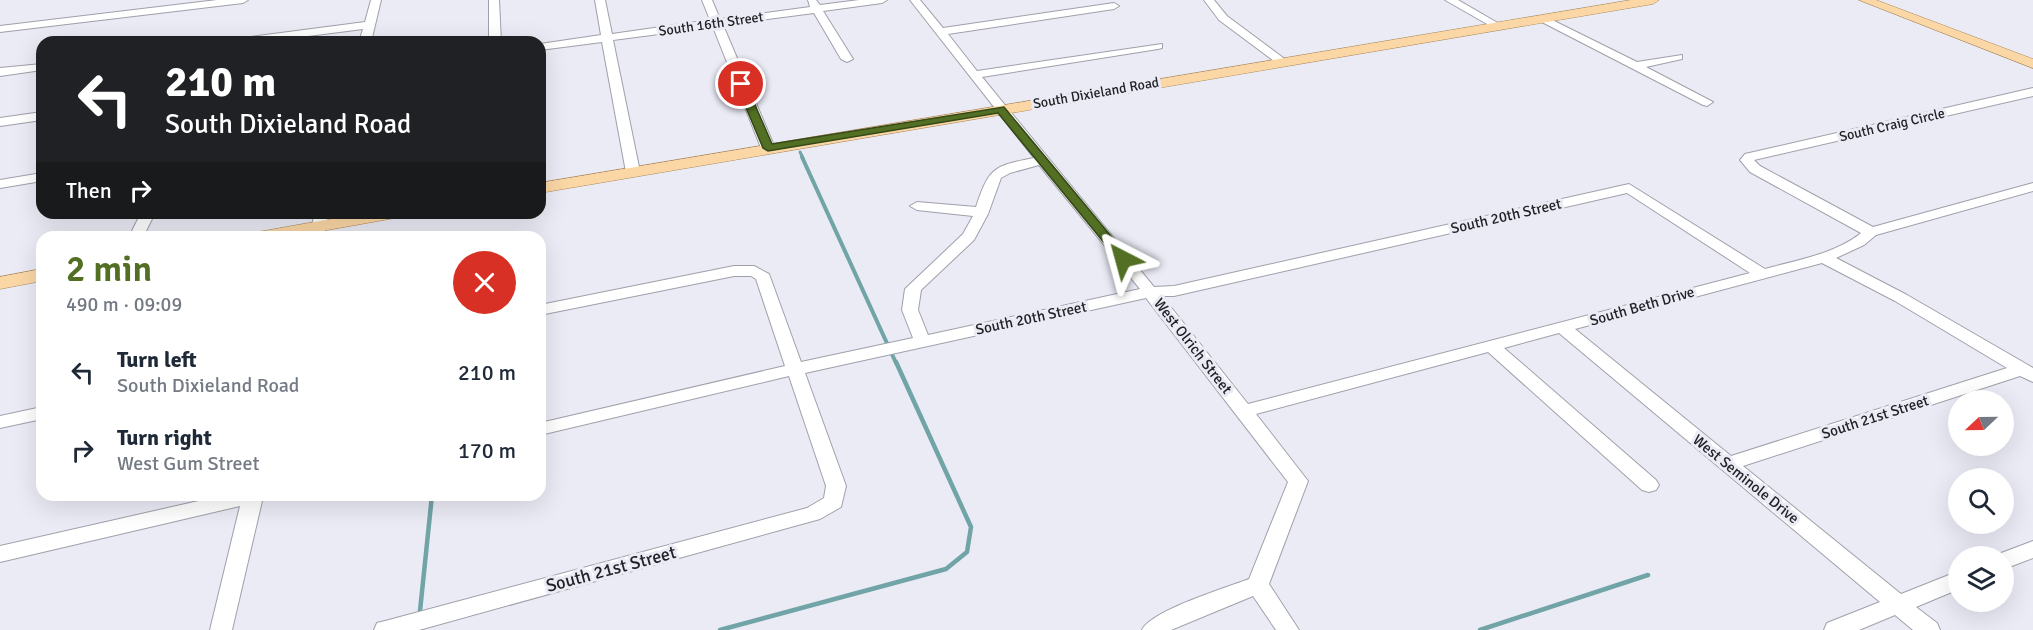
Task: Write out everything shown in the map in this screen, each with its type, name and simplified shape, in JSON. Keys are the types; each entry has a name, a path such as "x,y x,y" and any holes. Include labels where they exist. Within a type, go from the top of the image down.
{"main road":[{"name":"South Dixieland Road","path":"546,187 1653,0"},
{"path":"1865,0 2033,64"},
{"path":"291,231 359,219"},
{"path":"0,283 36,276"}],"street":[{"path":"0,29 243,0"},
{"path":"366,36 376,0"},
{"path":"494,0 495,36"},
{"path":"600,0 633,172"},
{"path":"707,0 768,148"},
{"name":"South 16th Street","path":"546,46 715,23 815,5 882,0"},
{"name":"West Olrich Street","path":"915,0 1000,109 1150,292 1298,481 1258,585"},
{"path":"1209,0 1223,18 1282,62"},
{"path":"1450,0 1498,26"},
{"path":"815,5 847,59"},
{"path":"941,32 1114,6"},
{"path":"1544,19 1707,102"},
{"path":"282,36 369,25"},
{"path":"974,75 1158,46"},
{"path":"1636,65 1678,57"},
{"path":"0,72 36,68"},
{"name":"South Craig Circle","path":"1871,232 1755,169 1747,160 1750,157 2033,92"},
{"path":"0,122 36,117"},
{"path":"923,342 908,312 909,298 913,289 973,232 989,182 999,172 1013,165 1042,160"},
{"path":"0,184 36,178"},
{"name":"South 20th Street","path":"546,428 796,369 1150,292 1174,291 1629,188 1761,273"},
{"name":"South Beth Drive","path":"1244,411 1824,258 1859,242 1871,232 2033,188"},
{"path":"917,206 981,212"},
{"path":"1824,258 1901,298 2027,373"},
{"path":"546,309 734,271 754,271 763,277 796,369"},
{"name":"West Seminole Drive","path":"1563,328 1929,630"},
{"path":"1492,347 1649,485"},
{"name":"South 21st Street","path":"385,630 813,514 834,502 836,486 796,369"},
{"name":"South 21st Street","path":"1728,464 2027,373"},
{"path":"0,422 36,414"},
{"path":"0,554 228,501"},
{"path":"221,630 253,501"},
{"path":"2014,557 2033,549"},
{"path":"1153,630 1170,619 1258,585 1288,630"},
{"path":"1835,630 1948,585"}],"waterway":[{"path":"800,152 803,158"},
{"path":"802,157 896,363"},
{"path":"720,630 946,569 967,552 971,527 896,362"},
{"path":"420,611 431,501"},
{"path":"1480,630 1648,575"}],"route":[{"path":"741,84 768,148 1000,109 1123,259"}]}
